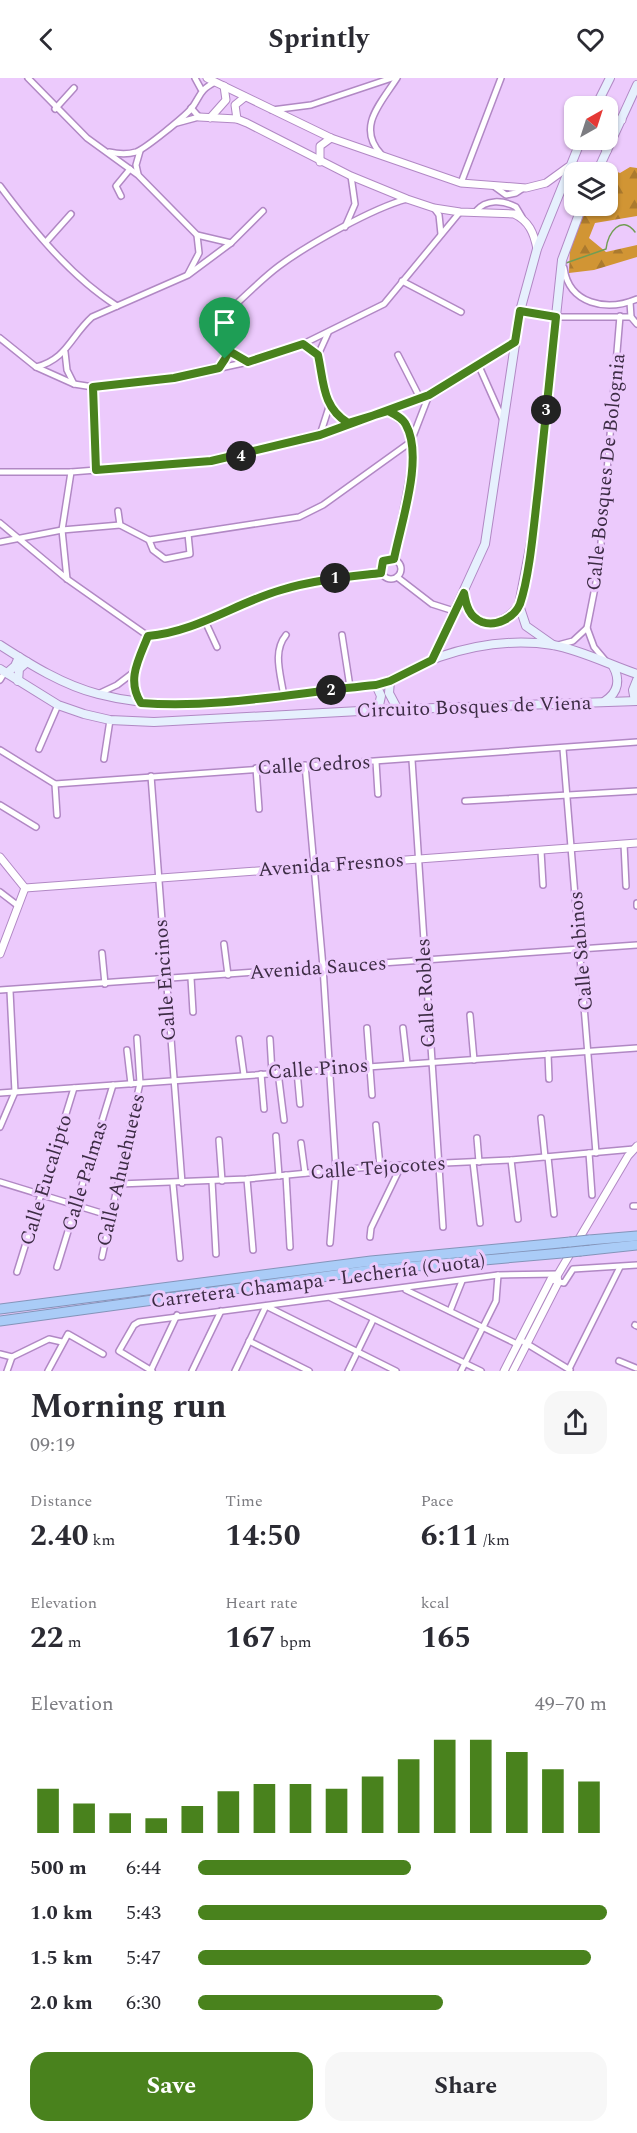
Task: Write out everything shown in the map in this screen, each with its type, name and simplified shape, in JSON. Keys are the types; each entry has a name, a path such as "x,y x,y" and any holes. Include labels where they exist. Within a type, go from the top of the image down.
{"highway":[{"name":"Carretera Chamapa - Lechería (Cuota)","path":"0,1309 371,1261 637,1236"},
{"name":"Carretera Chamapa - Lechería (Cuota)","path":"0,1321 372,1270 637,1246"}],"main road":[{"path":"602,96 610,78"},
{"path":"602,162 637,85"},
{"path":"432,660 464,593 488,531 520,311 537,249 564,178"},
{"path":"554,645 526,626 519,605 533,532 562,260 578,216"},
{"name":"Circuito Bosques de Viena","path":"0,645 64,682 97,694 141,703 170,705 284,697 376,685 390,681 432,660 482,644 554,645 637,674"},
{"path":"4,671 15,666 19,657"},
{"path":"18,681 19,669 27,662"},
{"path":"604,702 610,698 617,686 618,679 610,665"},
{"name":"Circuito Bosques de Viena","path":"4,671 58,705 110,720 154,722 378,710 636,701"},
{"path":"636,701 633,690 637,680"},
{"path":"390,681 389,693 398,710"},
{"path":"376,685 381,696 378,710"}],"street":[{"path":"28,78 55,109 104,151 138,175 197,235 231,243"},
{"path":"195,78 201,89"},
{"path":"207,78 331,138 384,158 461,183 519,191"},
{"path":"271,110 311,105 392,78"},
{"path":"384,158 373,145 369,129 373,116 397,78"},
{"path":"461,183 501,78"},
{"path":"104,151 126,154 140,151 176,123 191,108 201,89 214,82"},
{"path":"210,118 226,100 224,86"},
{"path":"55,109 74,88"},
{"path":"237,119 235,105 246,97"},
{"path":"191,108 199,117"},
{"path":"176,123 199,117 237,119 281,138 320,162 407,200 434,208 460,212 510,212 522,217"},
{"path":"618,120 622,120"},
{"path":"320,162 320,146 331,138"},
{"path":"138,175 136,165 140,151"},
{"path":"121,196 116,186 130,169"},
{"path":"495,187 502,193 519,191 546,183 564,170"},
{"path":"345,227 356,204 351,176"},
{"path":"0,186 46,242 101,296 117,306"},
{"path":"519,191 514,200 516,207 534,235 537,249"},
{"path":"498,201 502,193"},
{"path":"248,362 229,351 221,332 222,321 226,313 279,266 345,227 391,204 407,200"},
{"path":"476,211 485,204 498,201 516,207"},
{"path":"434,208 439,215 441,234"},
{"path":"36,367 52,363 65,352 80,328 104,310 188,275 231,243 263,211"},
{"path":"0,338 36,367 74,384 93,387 174,378 248,362 303,344 384,304 460,212"},
{"path":"46,242 71,214"},
{"path":"188,275 199,253 197,235"},
{"path":"562,260 566,281 573,293 591,303 630,302 637,299"},
{"path":"402,282 461,312"},
{"path":"101,296 104,310"},
{"path":"630,302 630,317"},
{"path":"520,311 556,317 630,317 637,324"},
{"name":"Calle Bosques De Bolognia","path":"587,628 599,567 620,316"},
{"path":"320,435 329,407 318,355 328,332"},
{"path":"0,472 71,472 211,461 320,435 429,395 515,342"},
{"path":"303,344 318,355"},
{"path":"219,368 229,351"},
{"path":"65,352 67,370 74,384"},
{"path":"398,355 420,398"},
{"path":"478,364 503,421"},
{"path":"93,387 96,470"},
{"path":"0,542 62,530 120,525 149,540 306,514 323,505 412,441 429,395"},
{"path":"329,407 348,423"},
{"path":"388,411 404,421 412,441 414,462 394,559"},
{"path":"67,579 62,530 71,472"},
{"path":"118,511 120,525"},
{"path":"0,523 15,538 67,579 148,636 178,632 282,590 329,579 381,573 388,579 397,577"},
{"path":"149,540 153,550 165,559 190,554 188,534"},
{"path":"381,573 383,561 394,559"},
{"path":"394,559 401,565 397,577"},
{"path":"397,577 432,604 454,612"},
{"path":"464,593 466,606 473,617 481,622 498,623 511,615 519,605"},
{"path":"205,621 217,647"},
{"path":"554,645 573,641 587,628 594,647 610,665"},
{"path":"284,697 277,652 279,643 286,634"},
{"path":"342,635 350,687"},
{"path":"141,703 135,690 134,672 148,636"},
{"path":"0,680 4,671"},
{"path":"97,694 117,685 134,672"},
{"path":"39,748 58,705"},
{"path":"104,759 110,720"},
{"name":"Calle Cedros","path":"55,784 637,742"},
{"name":"Calle Sabinos","path":"563,749 588,1051 593,1153 592,1196"},
{"path":"0,750 55,784 57,815"},
{"name":"Calle Robles","path":"412,760 430,1062 443,1227"},
{"path":"376,762 378,794"},
{"path":"305,765 323,968 336,1170 330,1243"},
{"path":"256,768 259,809"},
{"name":"Calle Encinos","path":"151,776 182,1184"},
{"path":"465,801 637,791"},
{"path":"0,805 36,827"},
{"name":"Avenida Fresnos","path":"25,888 637,843"},
{"path":"624,844 626,886"},
{"path":"541,851 543,885"},
{"path":"0,857 25,888 0,954"},
{"path":"0,892 17,905"},
{"path":"224,944 228,975"},
{"name":"Avenida Sauces","path":"0,990 637,945"},
{"path":"102,953 105,984"},
{"path":"191,978 193,1012"},
{"path":"0,1127 15,1092 10,991"},
{"path":"470,1015 474,1060"},
{"path":"367,1028 372,1095"},
{"path":"403,1028 407,1063"},
{"name":"Calle Ahuehuetes","path":"102,1257 140,1083 137,1038"},
{"path":"239,1038 244,1075"},
{"path":"270,1039 284,1120"},
{"name":"Calle Pinos","path":"0,1093 637,1047"},
{"path":"127,1050 130,1084"},
{"path":"548,1054 549,1079"},
{"path":"297,1071 300,1104"},
{"path":"261,1074 264,1108"},
{"name":"Calle Palmas","path":"57,1267 112,1085"},
{"name":"Calle Eucalipto","path":"17,1272 74,1088"},
{"path":"541,1118 554,1214"},
{"path":"376,1125 380,1166"},
{"path":"276,1136 279,1176"},
{"path":"477,1138 476,1162 480,1223"},
{"path":"219,1140 222,1180"},
{"path":"301,1143 305,1173"},
{"path":"504,1371 556,1278 636,1148"},
{"name":"Calle Tejocotes","path":"118,1184 182,1184 380,1166 511,1160 636,1148"},
{"path":"511,1160 518,1219"},
{"path":"370,1238 371,1228 401,1166"},
{"path":"286,1175 290,1247"},
{"path":"247,1179 253,1250"},
{"path":"212,1181 216,1254"},
{"path":"0,1182 111,1216"},
{"path":"173,1184 180,1258"},
{"path":"177,1315 151,1371 119,1351 136,1323 177,1315 405,1289 498,1275 556,1278 565,1282 573,1269 637,1265"},
{"path":"405,1289 482,1328 521,1342 570,1370 620,1267"},
{"path":"461,1371 496,1301 498,1275"},
{"path":"450,1311 462,1281"},
{"path":"329,1298 481,1371"},
{"path":"235,1371 266,1306"},
{"path":"266,1306 396,1371"},
{"path":"192,1371 221,1311"},
{"path":"348,1371 373,1320"},
{"path":"48,1371 68,1334 103,1354"},
{"path":"0,1354 12,1357 49,1339 62,1342"},
{"path":"249,1341 309,1371"},
{"path":"513,1371 521,1342"},
{"path":"7,1371 12,1357"},
{"path":"619,1361 636,1368"}],"green space":[{"path":"630,167 637,168 637,216 595,223 589,238 606,252 637,245 637,257 594,270 569,273 570,249 583,216 618,216 618,172"}],"waterway":[{"path":"566,263 606,249 609,237 620,225 630,227 635,232"}],"route":[{"path":"225,359 219,368 174,378 93,387 96,470 211,461 320,435 348,423 429,395 515,342 520,311 556,317 533,532 519,605 511,615 498,623 481,622 473,617 466,606 464,593 432,660 390,681 376,685 284,697 170,705 141,703 135,690 134,672 148,636 178,632 243,603 282,590 329,579 381,573 380,567 383,561 388,558 394,559 414,462 412,441 404,421 388,411 348,423 340,418 329,407 318,355 303,344 248,362 229,351 225,359"}]}
